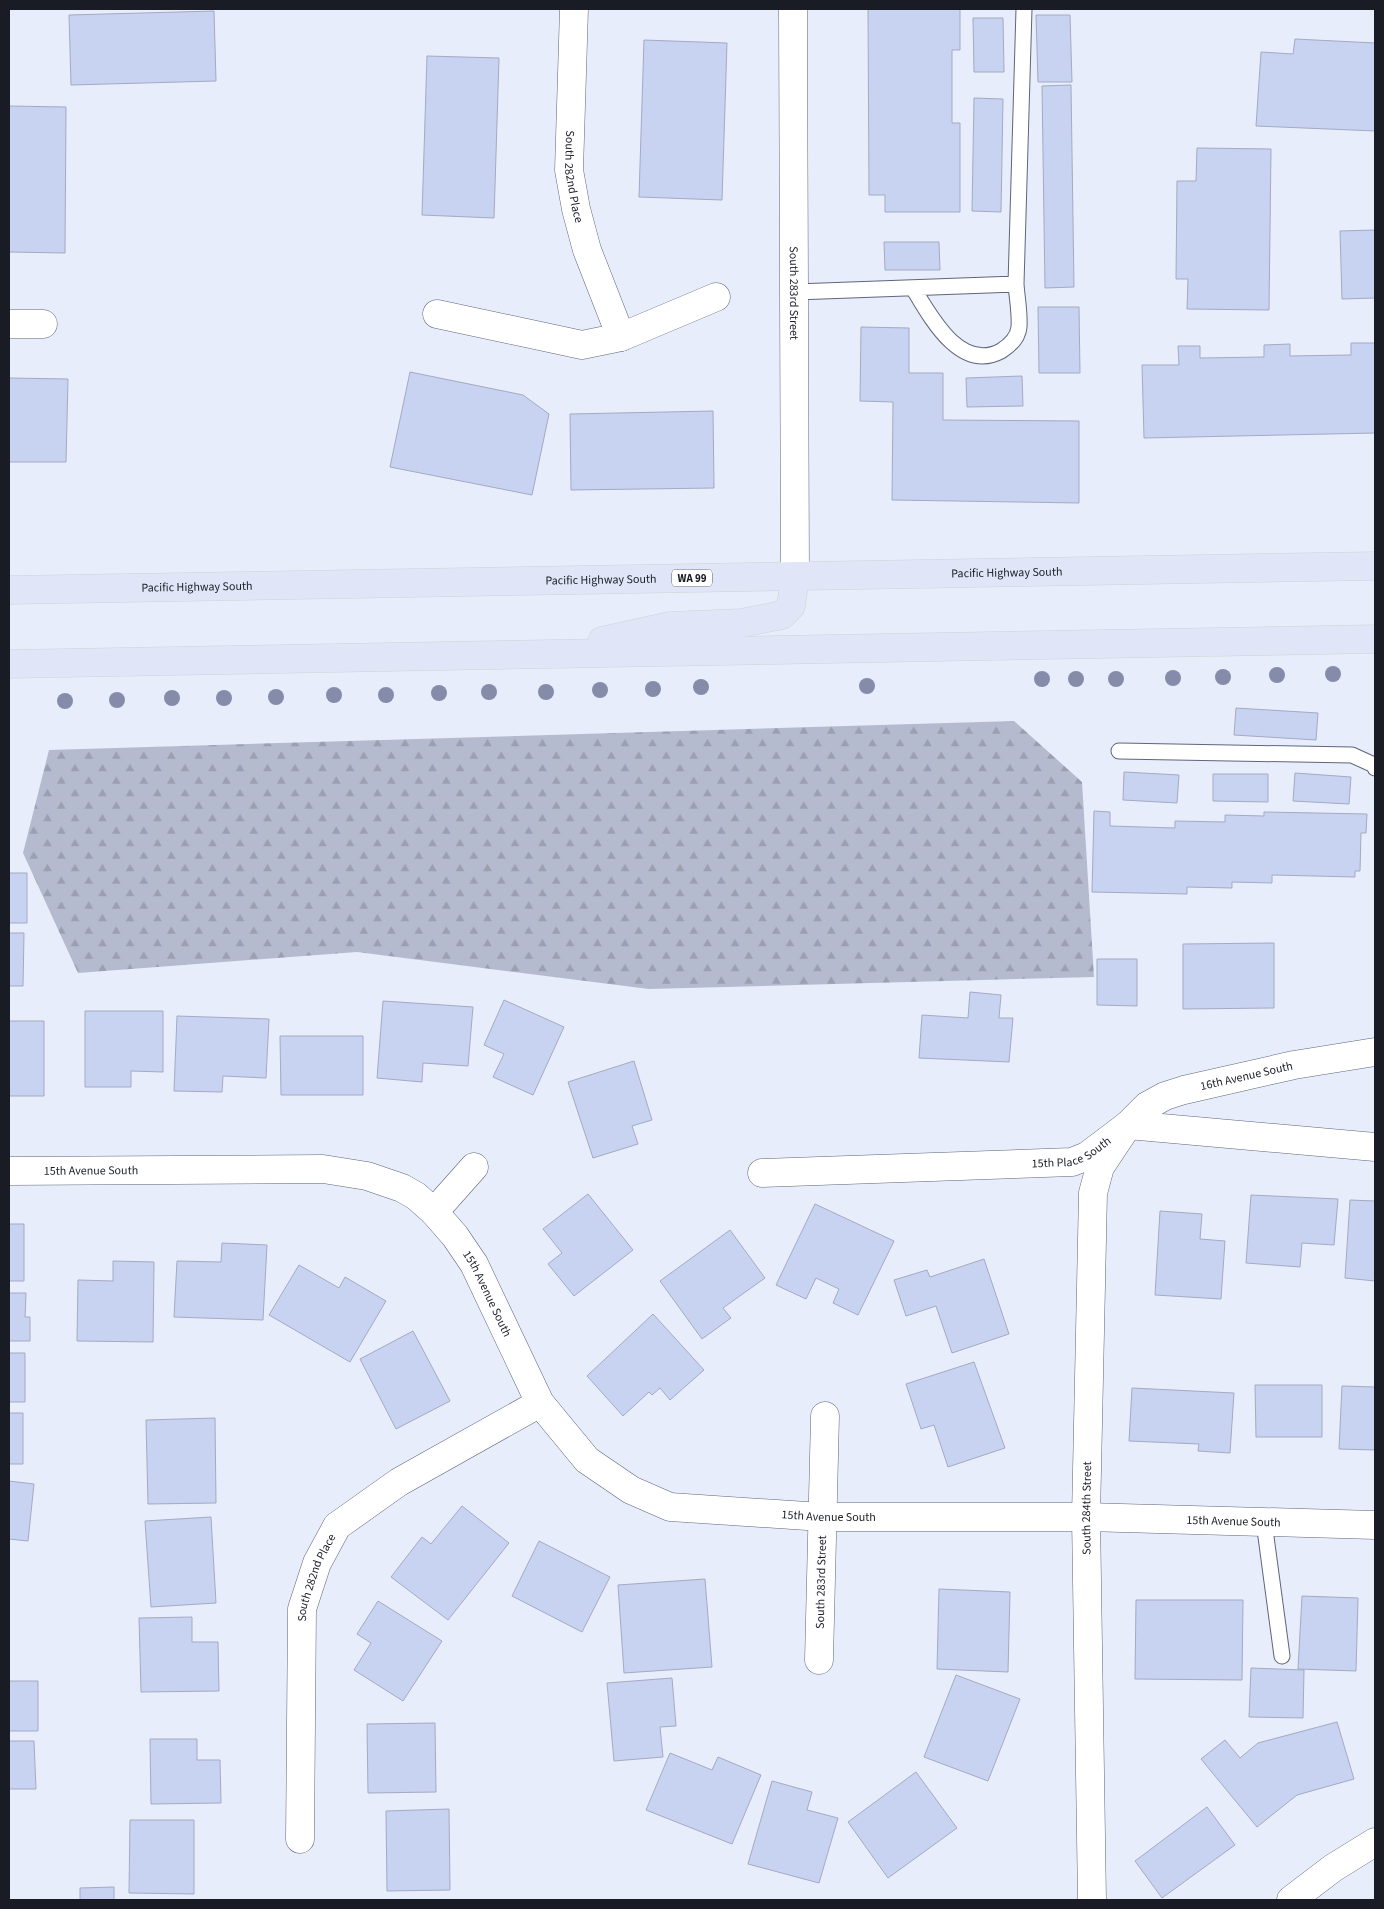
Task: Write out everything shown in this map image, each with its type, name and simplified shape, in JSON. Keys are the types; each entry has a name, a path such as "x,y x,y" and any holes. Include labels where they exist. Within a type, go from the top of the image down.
{"main road":[{"name":"Pacific Highway South","path":"9,590 112,590 1375,566"},
{"path":"539,654 670,626 741,623 782,615 791,606 795,576"},
{"path":"9,664 1375,639"}],"street":[{"name":"South 282nd Place","path":"574,9 569,170 576,209 587,250 621,337"},
{"name":"South 283rd Street","path":"793,9 795,576"},
{"path":"437,314 582,345 621,337 716,297"},
{"path":"9,324 43,324"},
{"name":"16th Avenue South","path":"1128,1125 1147,1106 1165,1096 1184,1090 1294,1066 1375,1052"},
{"path":"1128,1125 1375,1147"},
{"name":"15th Place South","path":"762,1173 1072,1162 1087,1156 1128,1125"},
{"name":"South 284th Street","path":"1092,1900 1086,1517 1093,1193 1100,1167 1128,1125"},
{"path":"434,1212 474,1167"},
{"name":"15th Avenue South","path":"9,1172 323,1169 367,1176 402,1188 416,1196 434,1212 455,1236 474,1264 540,1403 587,1460 631,1490 650,1500 670,1507 822,1517 1086,1517 1375,1525"},
{"name":"South 282nd Place","path":"300,1838 302,1609 317,1563 336,1526 400,1482 540,1403"},
{"name":"South 283rd Street","path":"819,1660 825,1416"},
{"path":"1291,1900 1333,1868 1375,1842"}],"lane":[{"path":"913,288 936,325 952,342 968,354 992,356 1010,345 1019,329 1016,284 1024,9"},
{"path":"795,292 1016,284"},
{"path":"1119,752 1352,755 1375,768"},
{"path":"1264,1522 1282,1656"}],"green space":[{"path":"1014,721 1082,782 1094,977 649,989 357,952 78,973 23,853 49,750"}],"building":[{"path":"868,9 960,9 960,50 952,50 952,123 960,123 960,212 885,212 885,195 869,195"},
{"path":"214,11 216,81 71,85 69,15"},
{"path":"1036,15 1070,15 1072,82 1038,82"},
{"path":"973,18 1003,18 1004,72 974,72"},
{"path":"1295,39 1375,43 1375,131 1256,126 1261,52 1293,54"},
{"path":"644,40 727,43 722,200 639,197"},
{"path":"427,56 499,58 494,218 422,215"},
{"path":"1071,85 1074,287 1045,288 1042,86"},
{"path":"974,98 1003,99 1001,212 972,211"},
{"path":"9,106 66,107 65,253 9,252"},
{"path":"1197,148 1271,149 1269,310 1187,309 1188,279 1176,279 1177,181 1196,181"},
{"path":"1375,230 1375,298 1342,299 1340,231"},
{"path":"884,242 939,242 940,270 885,270"},
{"path":"1038,307 1079,307 1080,373 1039,373"},
{"path":"861,327 909,328 909,373 943,373 943,420 1079,421 1079,503 892,500 893,402 860,401"},
{"path":"1351,343 1375,343 1375,433 1144,438 1142,365 1179,365 1178,346 1200,346 1200,358 1264,357 1264,345 1290,344 1290,356 1351,355"},
{"path":"410,372 523,395 549,414 532,495 390,467"},
{"path":"1022,376 1023,406 967,407 966,378"},
{"path":"9,378 68,379 66,462 9,462"},
{"path":"713,411 714,488 571,490 570,414"},
{"path":"1236,708 1318,713 1316,740 1234,735"},
{"path":"1124,772 1179,775 1177,803 1123,800"},
{"path":"1295,773 1351,777 1349,804 1293,801"},
{"path":"1213,774 1268,774 1268,802 1213,801"},
{"path":"1094,811 1110,812 1110,826 1175,828 1175,821 1225,822 1225,815 1264,816 1264,812 1367,814 1366,833 1361,833 1360,871 1355,871 1355,877 1272,875 1272,883 1232,882 1232,888 1187,887 1187,894 1092,892"},
{"path":"9,873 27,873 27,923 9,923"},
{"path":"9,933 24,933 23,986 9,986"},
{"path":"1274,943 1274,1008 1183,1009 1183,944"},
{"path":"1097,959 1137,959 1137,1006 1097,1005"},
{"path":"970,992 1001,995 999,1018 1013,1018 1009,1062 919,1058 922,1015 968,1018"},
{"path":"504,1000 564,1027 533,1095 493,1077 504,1054 484,1045"},
{"path":"383,1001 473,1007 468,1066 423,1063 422,1082 377,1078"},
{"path":"85,1011 163,1011 163,1072 131,1071 131,1087 85,1087"},
{"path":"177,1016 269,1019 266,1078 223,1076 222,1092 174,1091"},
{"path":"9,1021 44,1021 44,1096 9,1096"},
{"path":"280,1036 363,1036 363,1095 281,1095"},
{"path":"634,1061 652,1120 632,1126 638,1144 593,1158 568,1082"},
{"path":"588,1194 633,1250 574,1296 548,1264 562,1253 543,1229"},
{"path":"1251,1195 1338,1199 1334,1245 1302,1243 1300,1267 1246,1263"},
{"path":"1350,1200 1375,1201 1375,1281 1345,1278"},
{"path":"815,1204 894,1241 858,1315 833,1303 839,1289 816,1278 806,1299 776,1285"},
{"path":"1160,1211 1202,1214 1200,1239 1225,1241 1221,1299 1155,1295"},
{"path":"9,1224 24,1224 24,1281 9,1281"},
{"path":"730,1230 765,1278 723,1308 731,1318 702,1339 660,1281"},
{"path":"222,1243 267,1245 263,1320 174,1317 177,1261 221,1262"},
{"path":"984,1259 1009,1334 952,1353 936,1306 906,1316 894,1280 927,1270 930,1277"},
{"path":"113,1261 154,1262 153,1342 77,1341 78,1280 113,1281"},
{"path":"299,1265 339,1288 345,1277 386,1301 350,1362 269,1315"},
{"path":"9,1293 26,1293 25,1317 30,1317 30,1341 9,1341"},
{"path":"653,1314 704,1370 670,1400 660,1388 652,1395 649,1392 623,1416 587,1376"},
{"path":"413,1331 450,1401 396,1429 360,1359"},
{"path":"9,1353 25,1353 25,1402 9,1402"},
{"path":"974,1362 1005,1448 948,1467 934,1425 921,1429 906,1384"},
{"path":"1255,1385 1322,1385 1322,1437 1256,1437"},
{"path":"1342,1386 1375,1387 1375,1450 1339,1449"},
{"path":"1132,1388 1234,1393 1230,1453 1198,1451 1199,1444 1129,1441"},
{"path":"9,1413 23,1413 23,1464 9,1464"},
{"path":"215,1418 216,1503 148,1504 146,1420"},
{"path":"9,1481 34,1484 28,1541 9,1539"},
{"path":"462,1506 509,1543 448,1620 391,1577 422,1537 431,1544"},
{"path":"211,1517 216,1603 151,1607 145,1521"},
{"path":"539,1541 610,1577 582,1632 512,1596"},
{"path":"705,1579 712,1667 624,1673 618,1585"},
{"path":"939,1589 1010,1592 1008,1672 937,1669"},
{"path":"1302,1596 1358,1598 1356,1671 1298,1669"},
{"path":"1136,1600 1243,1600 1242,1680 1135,1679"},
{"path":"378,1601 442,1641 403,1701 354,1670 371,1643 357,1634"},
{"path":"192,1617 192,1642 218,1642 219,1691 141,1692 139,1618"},
{"path":"1251,1668 1304,1670 1303,1718 1249,1717"},
{"path":"956,1675 1020,1699 988,1781 924,1757"},
{"path":"672,1678 676,1726 660,1727 663,1757 614,1761 607,1683"},
{"path":"9,1681 38,1681 38,1731 9,1731"},
{"path":"1337,1722 1354,1779 1297,1795 1257,1827 1201,1759 1225,1740 1240,1758 1258,1743"},
{"path":"435,1723 436,1792 368,1793 367,1724"},
{"path":"150,1739 197,1739 197,1760 220,1760 221,1803 151,1804"},
{"path":"9,1741 34,1741 36,1789 9,1789"},
{"path":"670,1753 712,1770 718,1757 761,1775 732,1844 646,1810"},
{"path":"916,1772 957,1828 888,1878 848,1822"},
{"path":"772,1781 812,1792 807,1810 838,1818 819,1883 748,1864"},
{"path":"1207,1807 1235,1845 1162,1898 1135,1861"},
{"path":"449,1809 450,1890 387,1891 386,1811"},
{"path":"130,1820 194,1820 194,1894 129,1893"},
{"path":"114,1887 114,1900 80,1900 80,1888"}]}
